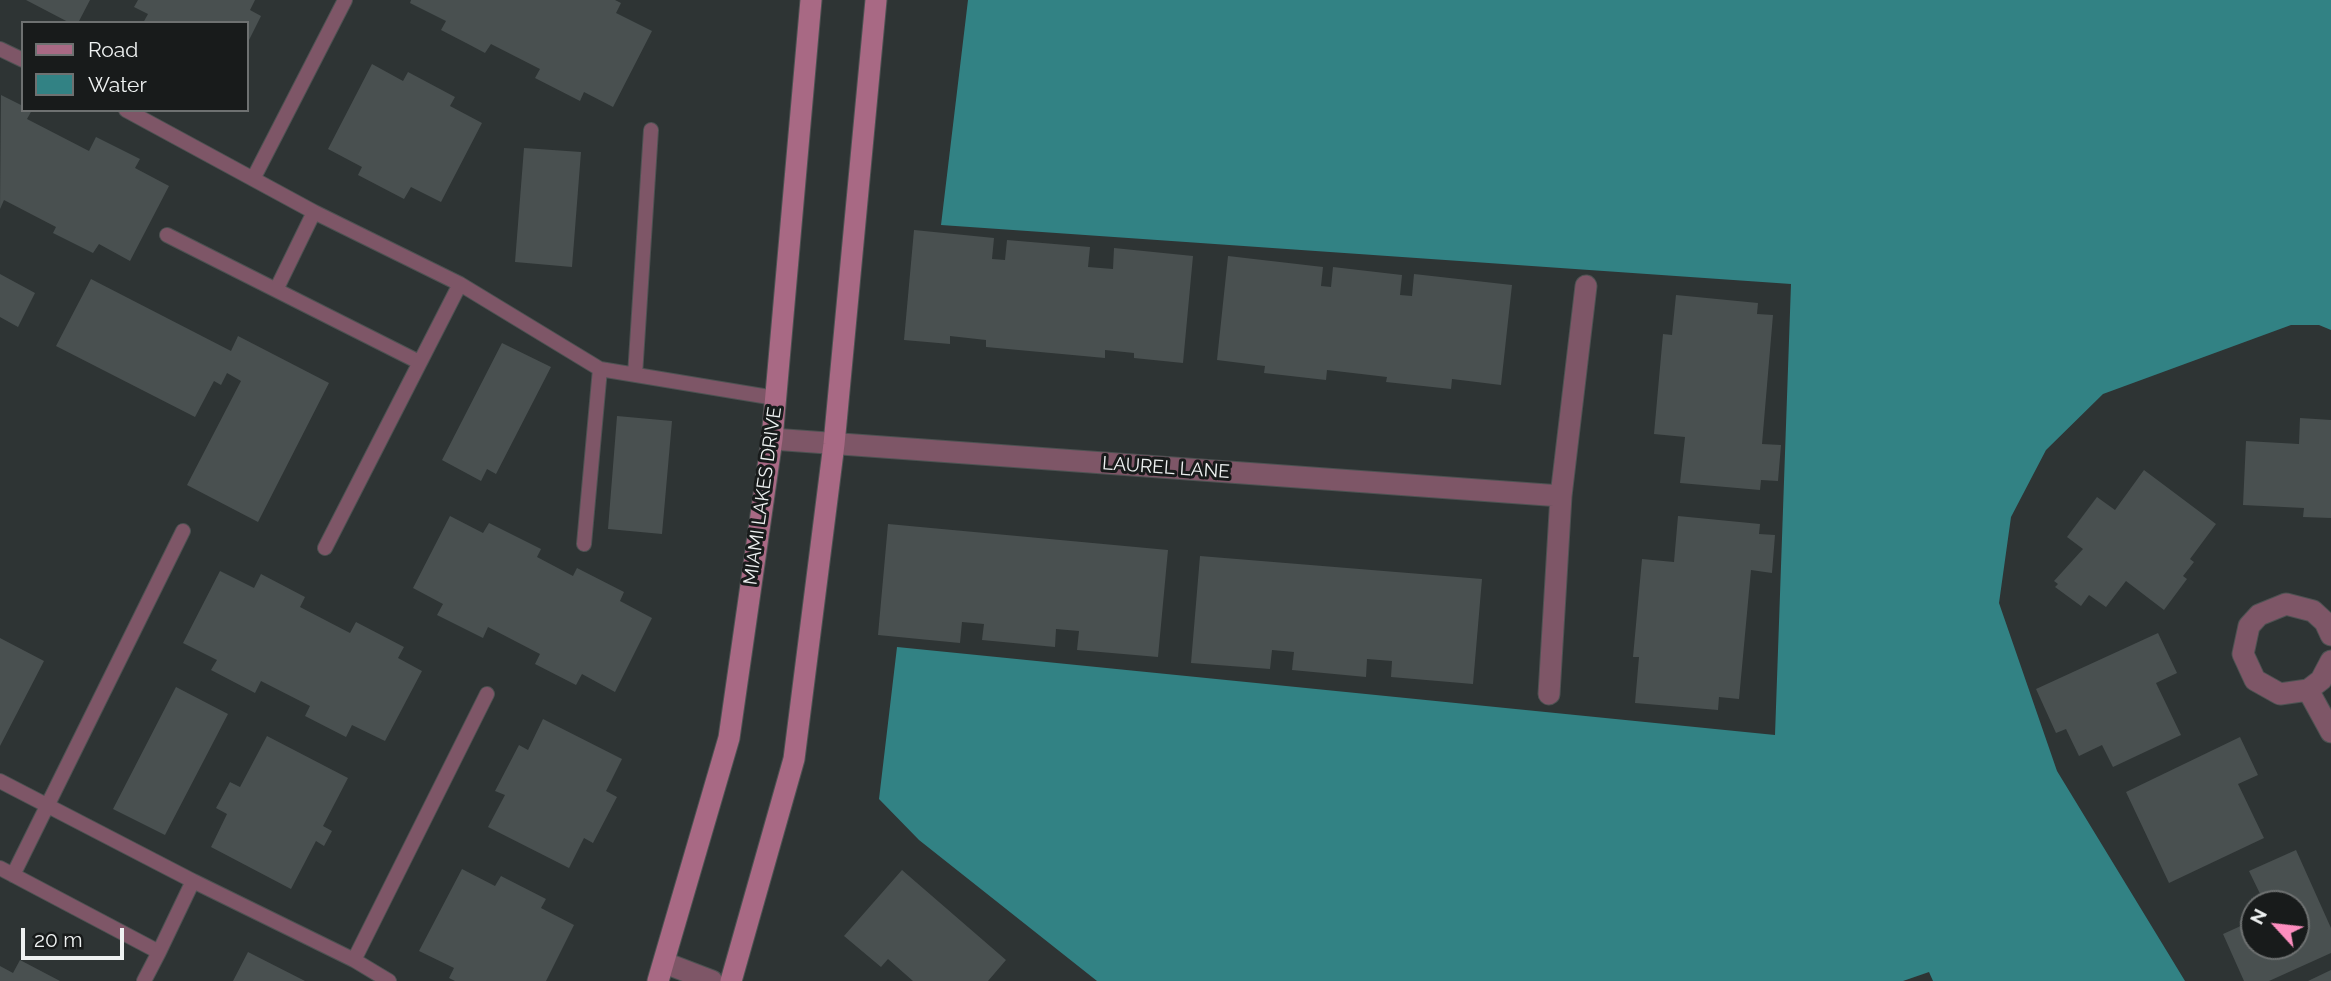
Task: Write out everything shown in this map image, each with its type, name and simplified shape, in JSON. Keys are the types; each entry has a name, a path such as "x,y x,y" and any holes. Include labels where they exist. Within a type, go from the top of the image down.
{"main road":[{"name":"MIAMI LAKES DRIVE","path":"662,972 729,738 772,439 811,0"},
{"path":"731,981 794,759 834,444 876,0"}],"street":[{"path":"1549,694 1561,496 1586,286"},
{"name":"LAUREL LANE","path":"772,439 1561,496"},
{"path":"2331,635 2325,622 2300,605 2272,607 2249,626 2243,654 2255,680 2280,694 2308,690 2321,681 2331,661"},
{"path":"2308,690 2331,732"},
{"path":"662,972 712,981"}],"lane":[{"path":"253,179 345,0"},
{"path":"0,49 21,59"},
{"path":"131,112 314,212 460,284 600,369 775,398"},
{"path":"635,374 651,130"},
{"path":"276,290 314,212"},
{"path":"167,235 419,362"},
{"path":"325,548 460,284"},
{"path":"584,544 600,369"},
{"path":"159,952 6,872 48,805 183,531"},
{"path":"354,960 487,694"},
{"path":"0,781 193,881 354,960 389,981"},
{"path":"144,981 193,881"}],"water":[{"path":"968,0 2331,0 2331,330 2319,325 2291,325 2103,394 2046,450 2011,517 1999,603 2057,771 2185,981 1933,981 1929,972 1903,981 1097,981 919,840 879,799 897,647 1775,735 1791,284 941,225"}],"building":[{"path":"26,0 90,0 79,21 66,21"},
{"path":"138,0 255,0 250,10 261,16 248,42 248,21 144,21 148,14 134,7"},
{"path":"411,0 615,0 621,3 616,13 652,31 613,107 584,92 580,101 535,78 540,69 491,44 485,53 441,30 446,21 410,3"},
{"path":"372,64 403,81 408,72 455,97 450,106 482,123 441,202 411,187 404,199 358,175 362,167 328,149"},
{"path":"1,95 21,105 21,112 31,112 27,119 89,151 96,137 140,159 135,168 169,186 130,261 99,244 93,253 53,233 56,227 4,200 0,209"},
{"path":"524,148 581,152 572,267 515,262"},
{"path":"914,230 994,238 992,259 1005,260 1007,240 1090,247 1088,267 1113,269 1114,248 1193,256 1183,363 1134,358 1134,353 1105,350 1105,358 986,347 986,340 950,336 950,344 904,340"},
{"path":"1228,256 1323,267 1321,286 1331,287 1333,267 1402,275 1400,295 1412,296 1414,274 1512,285 1501,385 1452,379 1451,389 1386,382 1387,377 1327,370 1326,380 1264,373 1265,366 1217,360"},
{"path":"0,274 35,293 18,327 0,317"},
{"path":"91,279 231,351 238,336 329,383 258,522 187,485 241,381 227,373 221,385 214,381 195,417 56,346"},
{"path":"1676,295 1758,303 1757,314 1773,315 1762,444 1781,445 1778,481 1761,480 1760,490 1680,483 1685,437 1654,434 1663,334 1672,335"},
{"path":"502,343 551,367 496,474 487,469 481,481 442,460"},
{"path":"617,416 672,421 662,534 608,529"},
{"path":"2300,418 2331,420 2331,518 2303,517 2304,508 2243,505 2246,441 2299,444"},
{"path":"2144,470 2216,524 2190,559 2194,562 2183,576 2187,579 2164,610 2126,581 2106,607 2089,595 2081,606 2055,587 2058,584 2054,581 2083,549 2067,537 2097,497 2115,510"},
{"path":"450,516 483,533 489,523 541,549 537,557 573,576 577,568 624,592 620,601 652,618 615,692 582,674 576,685 535,664 540,654 488,627 483,638 437,615 443,604 413,588"},
{"path":"1678,516 1760,524 1759,534 1775,535 1772,573 1751,570 1739,699 1719,697 1718,710 1635,703 1639,657 1633,657 1642,559 1674,562"},
{"path":"888,524 1168,550 1158,657 1077,650 1079,631 1056,629 1055,647 982,640 984,624 962,622 960,643 878,635"},
{"path":"1200,556 1482,579 1473,684 1391,677 1392,661 1367,659 1366,677 1292,670 1294,652 1272,650 1270,669 1191,663"},
{"path":"220,571 254,588 261,574 305,597 300,607 350,633 356,622 404,647 398,658 422,671 385,741 352,725 346,737 305,716 310,706 261,681 255,693 211,670 217,660 183,643"},
{"path":"2158,633 2177,673 2156,683 2181,735 2113,767 2102,745 2079,756 2066,729 2056,733 2036,689"},
{"path":"0,638 44,661 0,746"},
{"path":"176,687 228,714 165,835 113,809"},
{"path":"543,719 622,759 606,791 617,797 593,843 584,838 569,868 488,827 505,795 495,791 519,745 528,750"},
{"path":"267,736 348,778 323,826 332,831 324,846 316,841 291,889 211,847 227,814 216,808 230,782 240,787"},
{"path":"2240,737 2258,775 2238,784 2264,838 2169,883 2126,792"},
{"path":"2296,850 2331,928 2331,953 2269,981 2244,981 2223,934 2240,926 2240,960 2310,960 2310,890 2258,890 2249,871"},
{"path":"462,869 495,886 501,876 546,899 541,908 574,925 546,981 455,981 449,978 454,968 419,951"},
{"path":"902,870 1006,960 988,981 913,981 888,959 881,967 844,936"},
{"path":"248,952 305,981 233,981"},
{"path":"20,960 60,981 0,981 0,966 13,973"},
{"path":"2331,970 2331,981 2308,981"}]}
